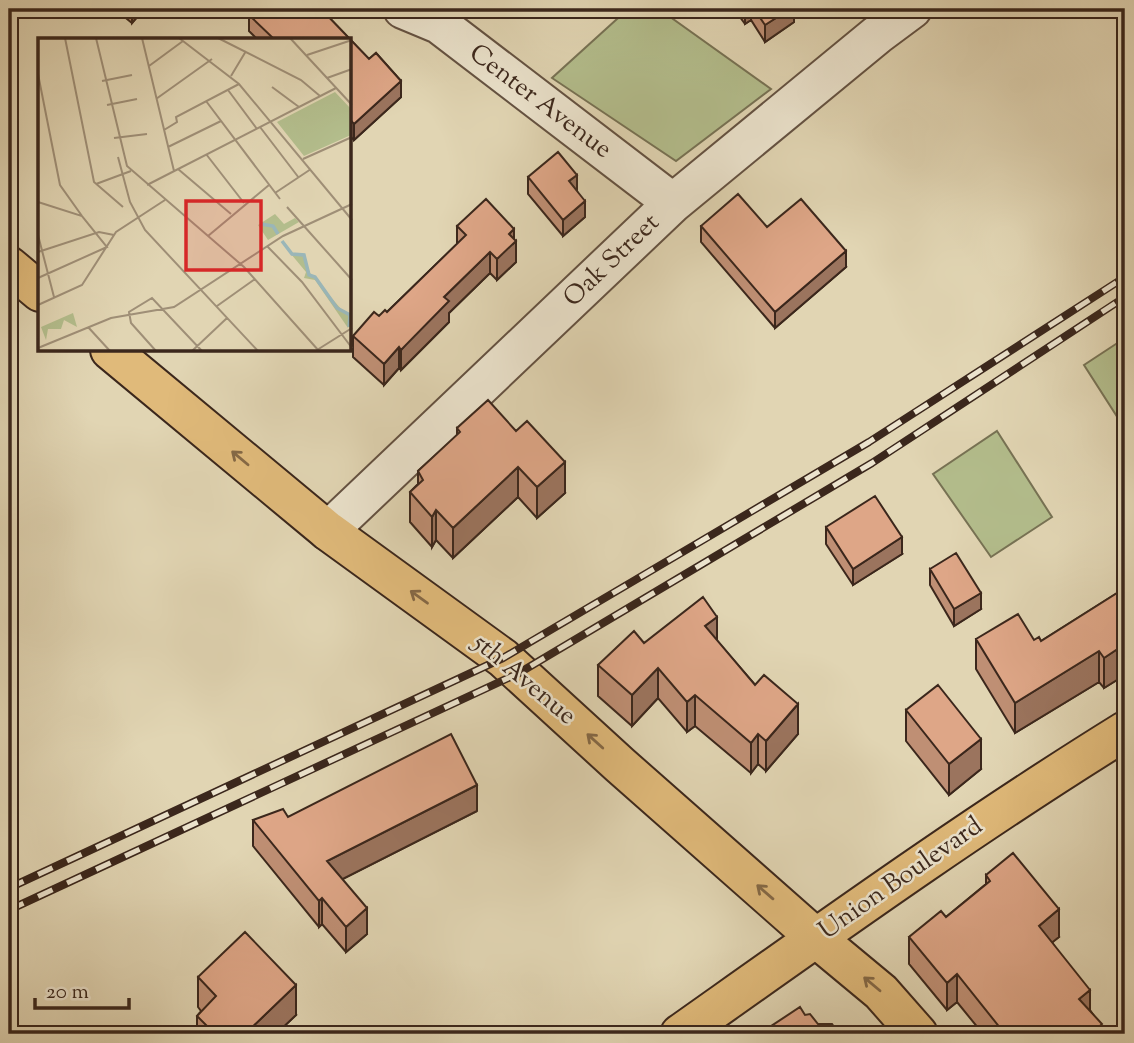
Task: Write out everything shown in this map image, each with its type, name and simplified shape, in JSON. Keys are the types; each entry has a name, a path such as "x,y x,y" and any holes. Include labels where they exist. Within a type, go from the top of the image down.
{"main road":[{"path":"9,266 38,290"},
{"name":"5th Avenue","path":"112,352 328,531 503,658 816,938 881,992 918,1034"},
{"name":"Union Boulevard","path":"680,1034 1025,793 1125,731"}],"street":[{"name":"Center Avenue","path":"403,9 439,24 673,203"},
{"name":"Oak Street","path":"328,531 867,22 912,9"}],"green space":[{"path":"628,9 659,9 771,89 676,161 552,78"},
{"path":"1125,338 1125,429 1084,365"},
{"path":"997,431 1052,517 991,557 933,474"}],"building":[{"path":"255,9 321,9 349,38 273,38 249,15"},
{"path":"754,9 790,9 765,25"},
{"path":"352,41 369,59 376,53 401,81 354,124"},
{"path":"558,152 577,175 569,181 585,201 563,220 528,177"},
{"path":"738,194 767,227 801,199 846,251 775,312 701,226"},
{"path":"486,199 514,229 509,234 516,241 497,259 490,252 444,297 449,301 384,364 353,336 374,312 379,316 385,310 387,312 466,235 457,226"},
{"path":"488,400 516,431 527,421 565,462 537,487 518,467 453,528 436,510 432,517 410,492 423,480 418,471 460,432 457,428"},
{"path":"875,496 902,537 853,569 826,527"},
{"path":"956,553 981,593 954,609 930,569"},
{"path":"1125,588 1125,644 1104,658 1099,651 1015,703 976,639 1018,614 1034,640 1039,637 1041,641"},
{"path":"703,597 717,617 705,626 755,685 764,675 798,704 766,741 758,734 751,743 695,695 687,702 658,668 632,695 598,665 634,631 644,643"},
{"path":"938,685 981,739 949,764 906,710"},
{"path":"451,734 477,785 327,861 367,908 346,927 322,898 319,901 253,820 283,809 288,817"},
{"path":"1013,853 1059,909 1039,926 1090,990 1079,999 1108,1034 1005,1034 957,974 947,983 909,937 941,911 946,917 990,881 986,875"},
{"path":"245,932 296,985 245,1034 215,1034 197,1016 216,996 198,977"},
{"path":"800,1007 805,1015 810,1014 818,1024 832,1024 839,1034 759,1034"}],"railway":[{"path":"9,888 503,658 869,442 1125,277"},
{"path":"9,910 519,673 872,463 1125,297"}]}
